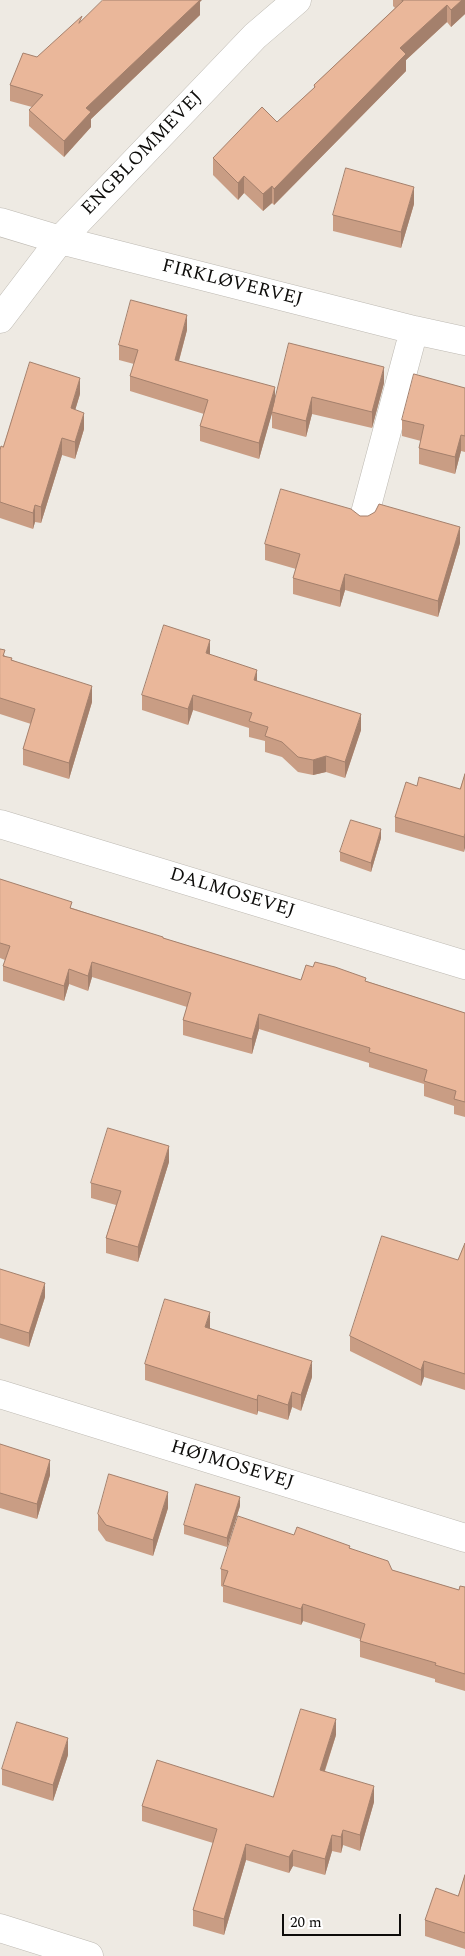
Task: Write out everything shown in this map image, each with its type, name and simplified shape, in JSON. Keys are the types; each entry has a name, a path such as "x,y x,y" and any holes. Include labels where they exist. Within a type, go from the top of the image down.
{"street":[{"name":"ENGBLOMMEVEJ","path":"0,319 60,240 256,36 297,0"},
{"name":"FIRKLØVERVEJ","path":"0,222 60,240 414,330 465,341"},
{"path":"364,517 414,330"},
{"name":"DALMOSEVEJ","path":"0,824 465,965"},
{"name":"HØJMOSEVEJ","path":"0,1394 465,1538"},
{"path":"0,1928 89,1956"}],"building":[{"path":"103,0 200,0 86,108 91,112 64,141 29,110 43,95 10,85 23,53 37,57 82,16 79,23"},
{"path":"402,0 462,0 451,10 447,5 400,48 406,54 274,189 272,186 263,194 244,176 238,183 213,158 262,107 277,122"},
{"path":"346,168 414,187 401,232 333,215"},
{"path":"131,300 187,315 175,360 275,387 259,443 200,426 208,400 130,376 138,350 119,345"},
{"path":"289,343 384,367 372,412 312,397 306,421 272,412"},
{"path":"30,362 80,378 71,408 84,413 75,442 62,438 41,507 35,505 33,513 0,502 0,450 1,446 3,447"},
{"path":"414,374 465,388 465,436 461,435 455,457 419,448 424,425 402,420"},
{"path":"281,489 351,509 360,516 368,516 375,512 379,504 460,527 438,601 345,574 340,591 293,578 300,554 265,544"},
{"path":"164,625 210,640 206,653 257,670 254,680 361,714 345,762 326,756 313,760 298,757 282,742 265,736 268,727 249,721 252,713 193,695 188,709 142,695"},
{"path":"0,649 5,650 3,656 12,658 11,660 92,686 69,763 23,749 35,709 0,698"},
{"path":"465,774 464,837 395,817 406,782 417,786 419,777 460,789"},
{"path":"351,820 381,829 371,863 340,852"},
{"path":"0,879 72,902 70,908 301,980 306,965 313,967 315,962 366,978 365,981 465,1013 465,1102 454,1099 456,1091 424,1081 427,1070 369,1052 370,1048 259,1014 252,1039 183,1020 191,993 92,962 88,976 69,969 64,986 3,966 10,946 0,943"},
{"path":"108,1128 169,1146 138,1247 106,1238 121,1191 91,1183"},
{"path":"382,1236 458,1260 465,1243 465,1374 424,1361 421,1370 350,1336"},
{"path":"0,1269 45,1283 29,1333 0,1324"},
{"path":"165,1299 210,1312 205,1327 312,1361 301,1395 292,1392 288,1405 258,1395 257,1400 145,1364"},
{"path":"0,1444 50,1460 37,1504 0,1493"},
{"path":"109,1474 168,1492 153,1540 106,1525 98,1514"},
{"path":"196,1484 240,1497 227,1538 184,1525"},
{"path":"238,1516 294,1535 297,1527 388,1561 392,1570 459,1590 460,1586 465,1587 465,1674 435,1665 436,1663 360,1641 365,1624 303,1604 301,1609 223,1585 228,1571 221,1569"},
{"path":"301,1709 336,1719 320,1770 374,1786 360,1835 343,1830 341,1837 332,1835 325,1859 293,1850 289,1857 246,1844 224,1919 193,1910 217,1829 142,1806 157,1760 273,1797"},
{"path":"17,1722 68,1738 53,1785 2,1769"},
{"path":"465,1875 465,1933 425,1920 436,1888 458,1896"}]}
